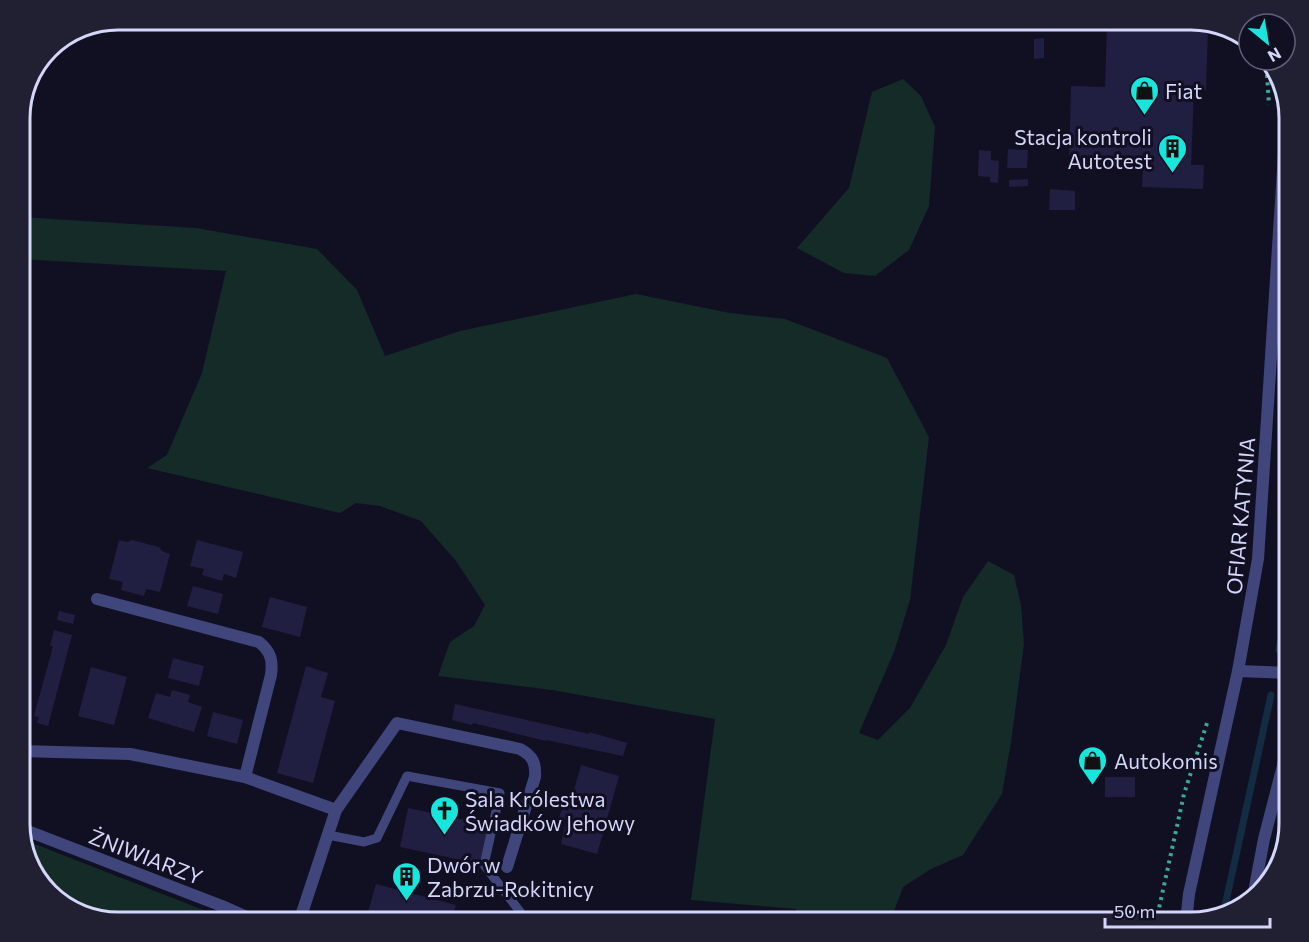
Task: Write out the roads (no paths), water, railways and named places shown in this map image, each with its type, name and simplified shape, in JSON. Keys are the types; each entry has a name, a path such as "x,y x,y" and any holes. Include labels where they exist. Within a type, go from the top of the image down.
{"street":[{"name":"OFIAR KATYNIA","path":"1187,912 1189,894 1238,671 1258,559 1279,293"},
{"path":"97,598 259,642 268,649 273,661 271,675 244,777"},
{"path":"1238,671 1279,673"},
{"path":"302,912 336,810 397,723 520,749 531,755 536,765 535,777 507,867"},
{"path":"30,751 130,754 244,777 336,810"},
{"path":"1256,883 1279,781"},
{"name":"ŻNIWIARZY","path":"30,832 236,912"}],"lane":[{"path":"328,835 364,842 377,838 407,776 500,793 484,865 520,912"}],"waterway":[{"path":"1225,905 1271,695"}],"place":[{"name":"Fiat","path":"1144,116"},
{"name":"Stacja kontroli Autotest","path":"1173,174"},
{"name":"Autokomis","path":"1093,786"},
{"name":"Sala Królestwa Świadków Jehowy","path":"444,836"},
{"name":"Dwór w Zabrzu-Rokitnicy","path":"406,902"}]}
